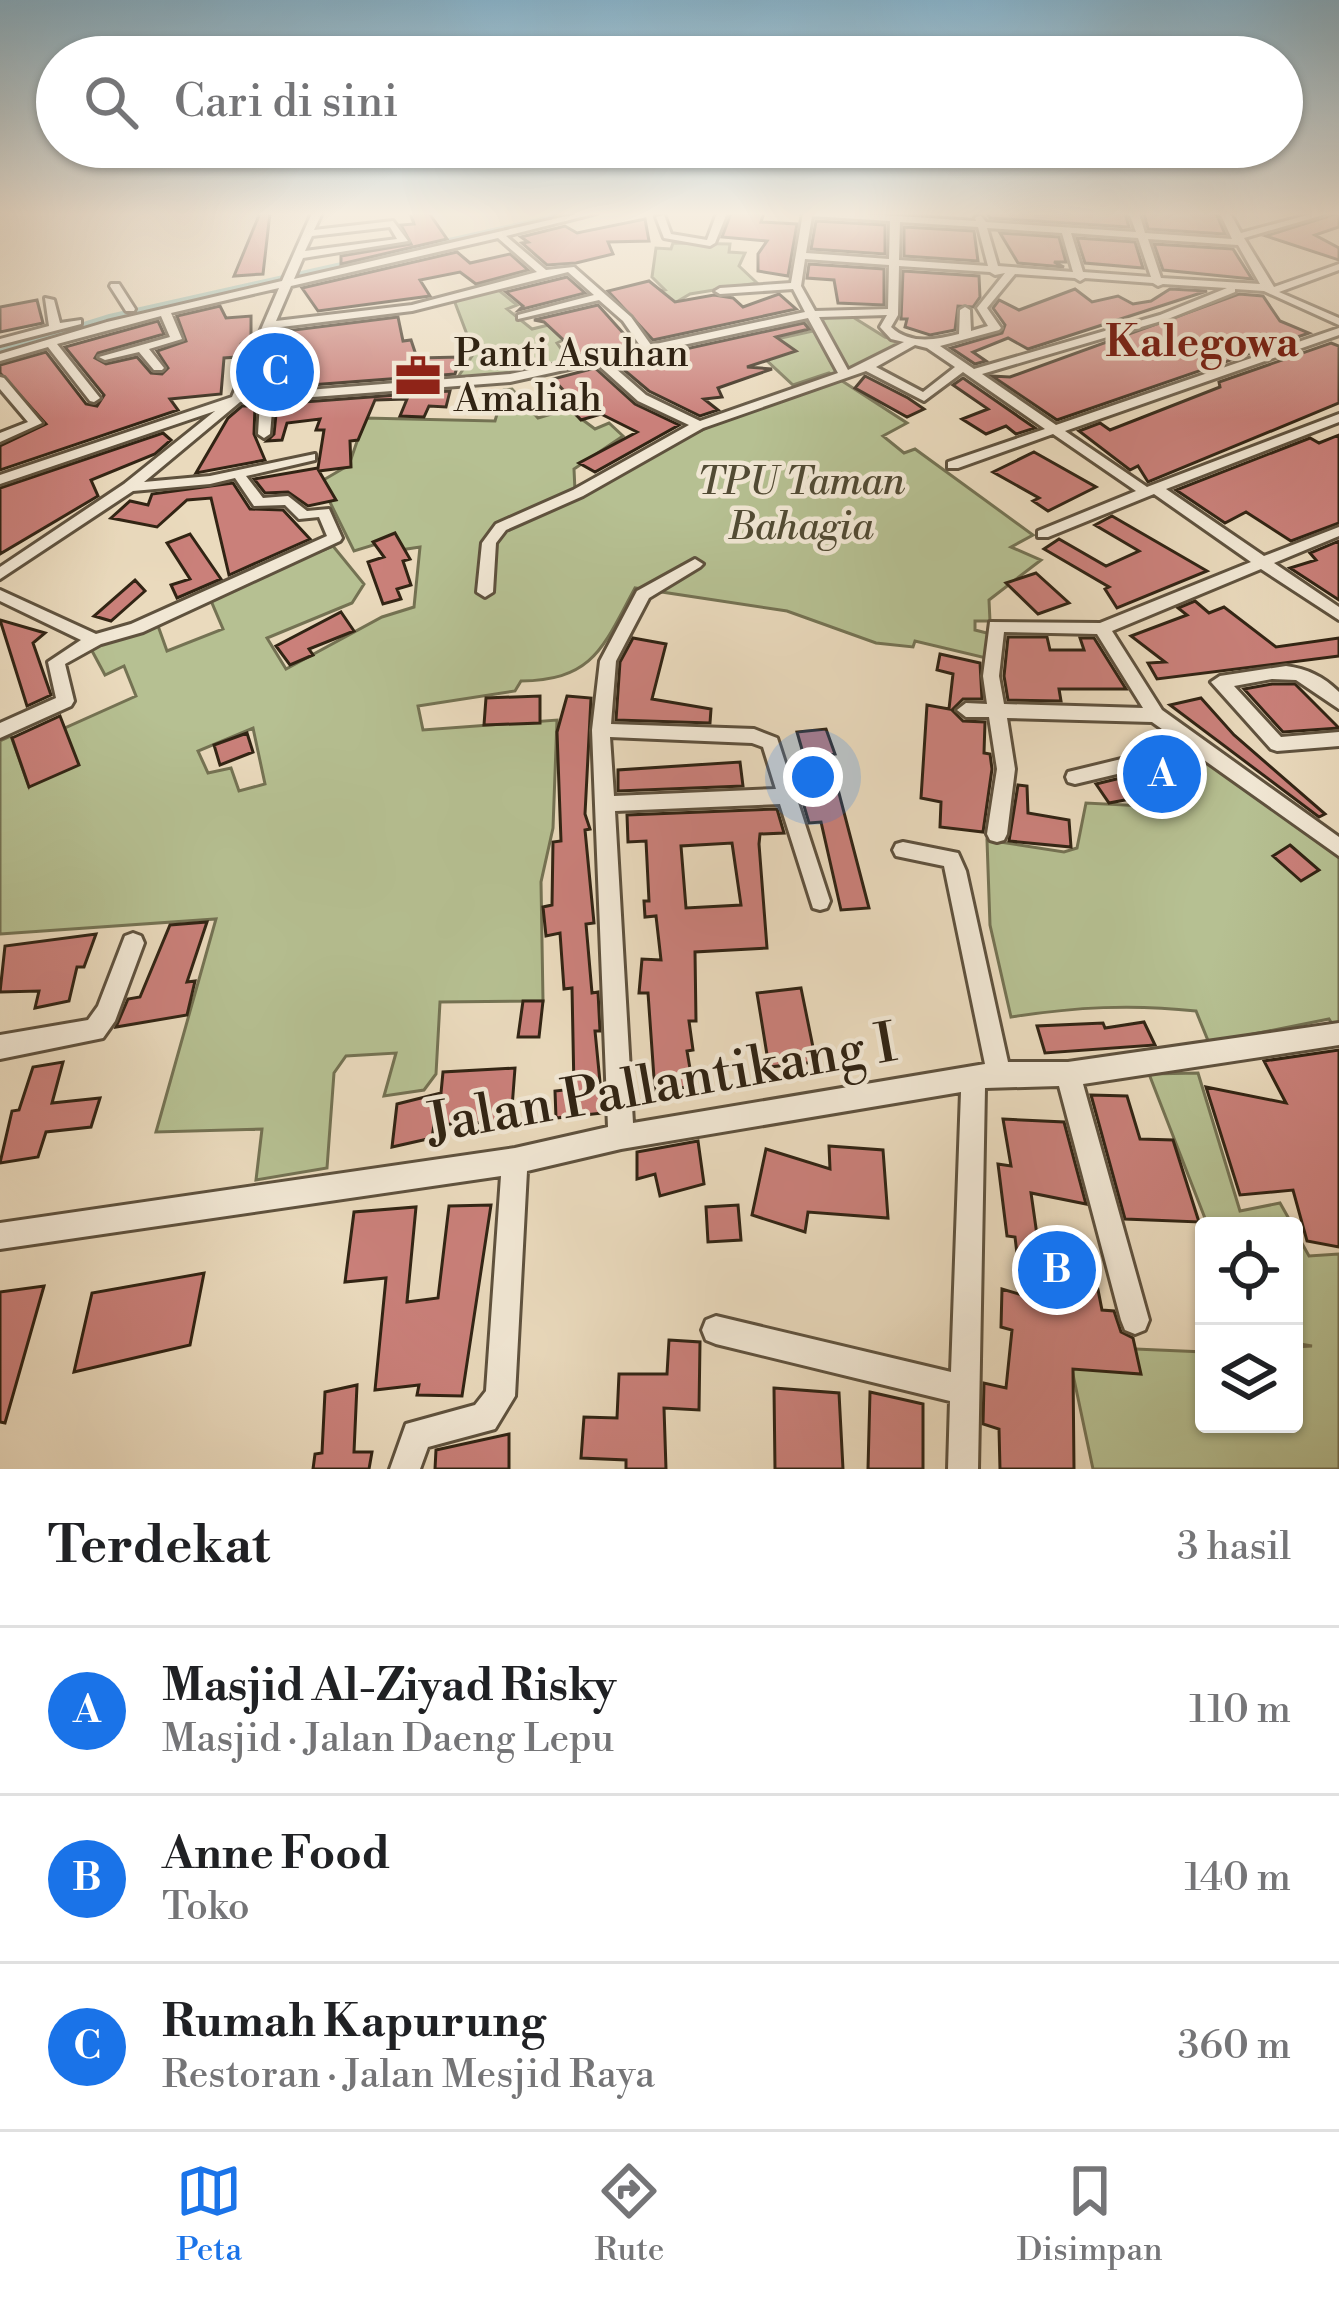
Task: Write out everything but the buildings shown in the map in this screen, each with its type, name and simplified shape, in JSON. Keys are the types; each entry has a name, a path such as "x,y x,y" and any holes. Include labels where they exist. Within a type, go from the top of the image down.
{"street":[{"path":"0,342 268,282"},
{"path":"0,358 274,282"},
{"path":"0,574 129,487 237,399 289,282"},
{"path":"273,325 412,308 512,282"},
{"path":"582,282 627,319 650,351"},
{"path":"797,282 845,375"},
{"path":"894,282 893,312 885,327 911,343 931,346 1264,561 1339,615"},
{"path":"931,346 995,328 982,308 1003,282"},
{"path":"1135,282 1270,290 1295,282"},
{"path":"1265,282 1270,290 1339,322"},
{"path":"116,286 130,309"},
{"path":"720,291 796,286"},
{"path":"868,368 924,397 968,370 1164,316 1234,289"},
{"path":"522,317 599,297"},
{"path":"49,300 55,327"},
{"path":"965,310 965,336"},
{"path":"105,356 176,339 165,311"},
{"path":"0,480 237,399 455,384 601,362 812,314 893,312"},
{"path":"953,465 1339,332"},
{"path":"50,342 94,398"},
{"path":"485,592 489,543 501,526 578,493 698,425 868,368 911,343"},
{"path":"142,348 158,368"},
{"path":"601,362 642,398 698,425"},
{"path":"0,381 36,423 0,438"},
{"path":"264,434 267,396"},
{"path":"1042,534 1339,418"},
{"path":"129,487 238,475 310,458"},
{"path":"0,731 65,701 56,662 95,640 137,628 335,538 324,512 304,516 288,500 259,503 238,475"},
{"path":"997,834 1006,769 995,715 995,626 1102,629 1339,531"},
{"path":"621,1137 601,730 608,662 643,595 695,564"},
{"path":"0,595 95,640"},
{"path":"1102,629 1156,715 1339,848"},
{"path":"1339,703 1318,677 1302,671 1220,682 1277,744 1339,739"},
{"path":"1318,677 1339,673"},
{"path":"966,710 995,715 1156,715"},
{"path":"601,730 764,739 778,755 820,901"},
{"path":"1075,777 1196,748"},
{"path":"607,804 787,796"},
{"path":"903,850 951,859 956,871 986,1077 964,1390 963,1469"},
{"path":"0,1048 95,1030 107,1013 133,943"},
{"name":"Jalan Pallantikang I","path":"0,1236 515,1161 621,1137 986,1077 1068,1074 1339,1034"},
{"path":"1068,1074 1135,1320"},
{"path":"405,1469 417,1435 484,1418 500,1396 515,1161"},
{"path":"716,1330 964,1390"}],"green space":[{"path":"657,282 757,283 690,294 673,304 639,296 665,290"},
{"path":"496,288 517,305 507,309 532,329 561,322 576,334 557,343 572,364 456,380 474,353 454,300"},
{"name":"TPU Taman Bahagia","path":"848,314 885,337 913,345 839,379 907,423 883,436 904,453 915,449 1033,535 1011,547 1041,560 989,600 990,621 975,621 975,630 991,634 986,658 915,641 913,647 876,643 787,611 635,588 604,643 581,667 546,679 521,681 515,691 418,706 423,730 557,720 553,828 541,882 543,1001 440,1002 436,1074 424,1090 384,1096 396,1053 346,1056 334,1073 327,1168 256,1180 262,1129 156,1132 216,919 0,934 0,741 11,736 29,787 65,728 136,696 124,666 105,675 91,649 157,623 167,651 223,629 209,596 333,546 364,584 352,603 267,638 286,669 382,617 414,607 420,547 400,550 396,538 354,551 320,482 349,465 365,418 495,421 504,390 512,389 538,418 568,409 595,429 609,423 623,436 574,469 575,491 721,421 836,377 829,373 793,385 750,345 813,331 804,318","holes":["253,728 265,784 239,791 231,768 208,773 198,751"]},
{"path":"1210,762 1339,852 1339,1035 1329,1019 1209,1043 1196,1011 1172,1009 1104,1008 1011,1017 990,925 987,840 1064,852 1077,848 1086,803 1164,807 1188,770"},
{"path":"1198,1073 1240,1211 1280,1203 1288,1217 1205,1217 1149,1074"},
{"path":"1303,1245 1309,1256 1339,1254 1339,1469 1093,1469 1067,1346 1195,1352 1195,1433 1303,1433 1303,1346 1312,1346 1303,1344"}],"waterway":[{"path":"0,352 109,318 270,282"}],"place":[{"name":"Rumah Kapurung","path":"275,372"},
{"name":"Panti Asuhan Amaliah","path":"418,376"},
{"name":"Masjid Al-Ziyad Risky","path":"1162,774"},
{"name":"Anne Food","path":"1057,1270"}],"district":[{"name":"Kalegowa","path":"1202,343"}]}
